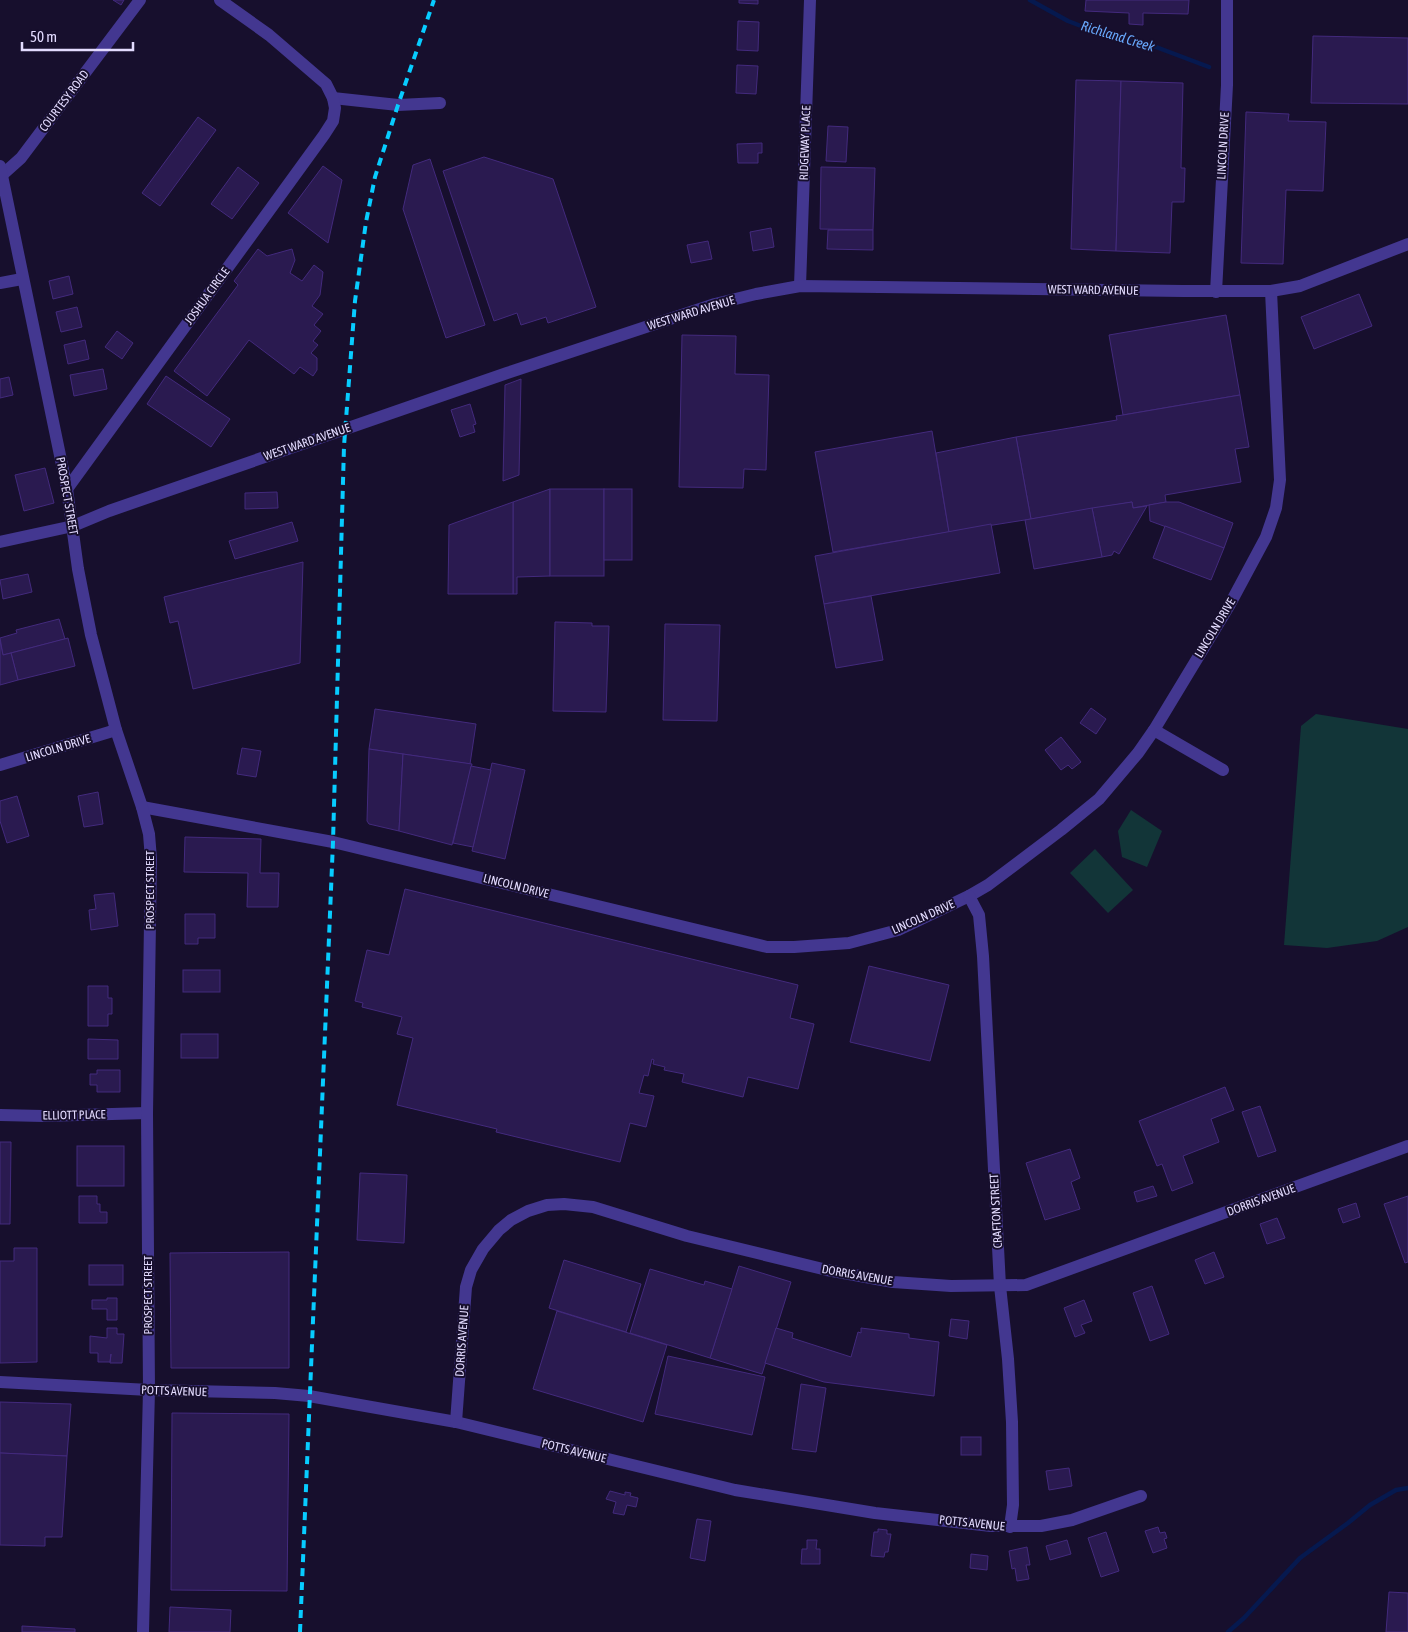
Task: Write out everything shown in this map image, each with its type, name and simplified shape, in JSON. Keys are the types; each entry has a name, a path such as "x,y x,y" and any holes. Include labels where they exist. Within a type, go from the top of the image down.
{"street":[{"name":"COURTESY ROAD","path":"1,170 21,158 140,0"},
{"path":"220,0 269,35 326,84 333,98 398,104 440,103"},
{"name":"RIDGEWAY PLACE","path":"800,286 810,0"},
{"name":"LINCOLN DRIVE","path":"1216,292 1226,85 1227,0"},
{"name":"JOSHUA CIRCLE","path":"67,489 324,135 333,120 335,108 333,98"},
{"name":"PROSPECT STREET","path":"1,170 22,279 67,489 78,569 91,635 116,730 149,834 151,859 147,1113 149,1390 143,1632"},
{"name":"WEST WARD AVENUE","path":"0,542 73,526 124,506 508,373 707,307 756,294 800,286 1216,292 1271,291 1300,286 1408,244"},
{"path":"0,283 22,279"},
{"name":"LINCOLN DRIVE","path":"142,807 333,842 766,947 849,943 898,930 988,885 1099,799 1138,753 1154,730 1229,606 1266,537 1276,508 1280,480 1271,291"},
{"name":"LINCOLN DRIVE","path":"0,765 116,730"},
{"path":"1154,730 1222,770"},
{"name":"CRAFTON STREET","path":"969,896 979,915 983,956 1000,1286 1012,1422 1013,1505 1010,1527"},
{"name":"ELLIOTT PLACE","path":"0,1115 43,1116 147,1113"},
{"name":"DORRIS AVENUE","path":"456,1422 466,1287 471,1270 483,1249 499,1230 511,1220 528,1211 547,1205 564,1204 593,1207 687,1236 836,1272 893,1282 951,1286 1026,1285 1408,1146"},
{"name":"POTTS AVENUE","path":"0,1382 309,1396 456,1422 734,1490 875,1512 991,1526 1042,1526 1072,1520 1141,1496"}],"green space":[{"path":"1316,714 1408,729 1408,927 1377,941 1327,948 1284,945 1301,726"},
{"path":"1131,810 1162,831 1147,867 1122,857 1118,831"},
{"path":"1095,849 1133,890 1108,913 1070,873"}],"building":[{"path":"113,0 124,0 121,5"},
{"path":"739,0 758,0 758,4 739,3"},
{"path":"1086,0 1189,0 1188,14 1143,13 1143,25 1129,24 1129,13 1085,11"},
{"path":"738,21 759,22 758,51 737,50"},
{"path":"1313,36 1408,38 1408,104 1311,103"},
{"path":"737,65 758,66 756,94 736,93"},
{"path":"1076,80 1121,81 1116,251 1071,249"},
{"path":"1121,81 1183,83 1181,168 1185,168 1184,202 1172,202 1170,253 1116,251"},
{"path":"1246,112 1289,114 1288,121 1326,122 1323,191 1286,190 1283,264 1241,263"},
{"path":"198,117 216,130 160,206 142,193"},
{"path":"828,126 848,127 846,162 826,161"},
{"path":"762,143 762,153 758,153 758,163 738,163 737,144"},
{"path":"484,157 553,179 596,307 548,323 546,317 521,325 517,313 494,321 443,171"},
{"path":"430,159 485,325 446,338 403,209 413,165"},
{"path":"323,166 342,180 328,243 288,213"},
{"path":"238,167 259,183 232,219 211,204"},
{"path":"821,167 875,168 873,230 820,229"},
{"path":"771,228 774,247 753,251 750,232"},
{"path":"828,230 873,230 873,250 827,249"},
{"path":"708,241 712,259 691,263 687,245"},
{"path":"258,249 267,256 292,249 295,260 290,273 302,281 314,265 323,272 320,295 312,306 323,314 314,325 321,331 313,341 318,345 311,353 317,358 317,370 313,376 300,367 294,374 249,340 207,396 174,371 238,285 234,281"},
{"path":"69,276 73,294 53,299 49,281"},
{"path":"1359,294 1372,326 1314,349 1301,317"},
{"path":"77,307 82,327 61,332 56,312"},
{"path":"1226,315 1240,395 1123,415 1109,335"},
{"path":"117,331 133,343 122,359 105,347"},
{"path":"682,335 736,336 735,374 769,375 766,470 744,469 743,488 679,487"},
{"path":"85,340 89,359 68,364 64,345"},
{"path":"103,369 107,389 74,396 70,375"},
{"path":"166,376 230,419 211,447 147,404"},
{"path":"9,377 13,395 0,398 0,379"},
{"path":"521,379 519,475 503,481 505,385"},
{"path":"1240,395 1249,447 1235,449 1241,482 1165,495 1166,502 1133,508 1132,502 1031,519 1016,437 1117,420 1116,416"},
{"path":"470,404 476,424 473,425 475,432 460,437 451,410"},
{"path":"932,431 949,532 833,552 815,452"},
{"path":"1016,437 1031,519 949,532 936,453"},
{"path":"45,468 54,503 24,511 15,475"},
{"path":"550,489 550,576 517,577 517,594 513,594 513,502"},
{"path":"550,489 604,489 604,576 550,576"},
{"path":"604,489 632,489 632,560 604,560"},
{"path":"277,492 278,508 245,509 245,493"},
{"path":"513,502 513,594 448,594 449,525"},
{"path":"1132,502 1133,508 1147,506 1119,554 1114,551 1112,555 1102,557 1092,508"},
{"path":"1179,502 1233,523 1224,548 1150,521 1149,505"},
{"path":"1092,508 1102,557 1034,569 1025,520"},
{"path":"292,522 298,541 235,559 229,541"},
{"path":"991,524 1000,573 824,604 815,556"},
{"path":"1165,526 1224,548 1211,580 1153,558"},
{"path":"303,562 300,663 193,689 178,621 170,623 164,597"},
{"path":"28,574 32,592 3,599 0,580"},
{"path":"871,596 883,660 836,668 824,604"},
{"path":"59,619 65,639 3,655 0,638 17,633 16,630"},
{"path":"555,622 592,623 592,626 609,626 606,712 553,711"},
{"path":"665,624 720,625 717,721 663,720"},
{"path":"68,638 75,666 18,680 11,653"},
{"path":"0,641 3,655 11,653 18,680 0,685"},
{"path":"1091,708 1106,719 1096,734 1080,723"},
{"path":"375,709 476,724 470,764 369,749"},
{"path":"1061,737 1081,762 1072,769 1068,765 1061,770 1045,750"},
{"path":"242,748 261,751 256,777 237,774"},
{"path":"369,749 403,754 399,831 369,824 367,821"},
{"path":"403,754 472,764 452,845 399,831"},
{"path":"492,763 525,770 505,859 472,851"},
{"path":"471,766 491,770 473,847 453,843"},
{"path":"98,792 103,824 84,827 78,796"},
{"path":"17,796 29,836 7,843 0,821 0,801"},
{"path":"185,837 261,839 260,873 279,873 278,907 247,907 248,873 184,872"},
{"path":"405,889 798,985 790,1018 814,1024 798,1089 748,1077 743,1097 682,1082 684,1074 664,1070 665,1067 653,1064 654,1060 652,1059 648,1076 644,1075 639,1093 654,1096 646,1127 630,1123 620,1162 496,1132 497,1129 397,1105 413,1038 397,1034 402,1017 362,1007 363,1003 355,1001 367,950 389,955"},
{"path":"114,893 118,926 91,930 89,910 96,909 94,895"},
{"path":"185,914 215,914 215,938 198,938 198,944 185,944"},
{"path":"869,966 949,985 930,1061 850,1042"},
{"path":"183,970 220,970 220,992 183,992"},
{"path":"88,986 108,986 108,998 112,998 112,1014 108,1014 108,1026 88,1026"},
{"path":"181,1034 218,1034 218,1058 181,1058"},
{"path":"88,1039 118,1040 118,1059 88,1059"},
{"path":"97,1070 120,1070 120,1092 97,1092 97,1085 90,1085 90,1074 97,1074"},
{"path":"1225,1087 1234,1110 1211,1119 1219,1142 1183,1156 1193,1183 1172,1191 1162,1164 1157,1166 1139,1121"},
{"path":"1260,1106 1276,1151 1258,1157 1242,1112"},
{"path":"0,1142 11,1142 10,1224 0,1224"},
{"path":"77,1146 124,1146 124,1186 77,1186"},
{"path":"1070,1149 1080,1178 1071,1182 1080,1209 1045,1220 1026,1163"},
{"path":"360,1173 407,1175 404,1243 357,1240"},
{"path":"1153,1186 1157,1196 1137,1202 1134,1192"},
{"path":"79,1196 97,1196 100,1212 107,1212 107,1223 79,1223"},
{"path":"1408,1196 1408,1262 1405,1263 1384,1204"},
{"path":"1356,1203 1360,1217 1343,1223 1338,1209"},
{"path":"1277,1218 1285,1238 1267,1244 1260,1224"},
{"path":"14,1248 37,1248 37,1362 0,1363 0,1261 14,1261"},
{"path":"289,1252 289,1368 171,1368 170,1253"},
{"path":"1214,1252 1224,1277 1205,1284 1195,1260"},
{"path":"564,1260 641,1284 626,1332 549,1308"},
{"path":"89,1265 123,1265 123,1285 89,1285"},
{"path":"739,1266 791,1282 762,1374 710,1358"},
{"path":"650,1269 704,1285 705,1281 732,1289 710,1358 630,1333"},
{"path":"1152,1286 1169,1334 1150,1341 1133,1293"},
{"path":"107,1298 117,1298 117,1320 107,1320 107,1309 92,1309 92,1300 107,1300"},
{"path":"1084,1300 1092,1321 1081,1325 1085,1333 1075,1337 1064,1308"},
{"path":"557,1311 667,1345 643,1422 533,1389"},
{"path":"951,1319 969,1321 967,1339 949,1336"},
{"path":"107,1328 117,1328 117,1334 124,1334 122,1363 110,1363 111,1354 110,1362 98,1362 98,1353 90,1353 90,1336 107,1338"},
{"path":"776,1328 793,1333 792,1338 851,1357 858,1332 861,1333 861,1328 909,1334 909,1338 939,1342 934,1396 824,1382 765,1363"},
{"path":"668,1356 765,1377 752,1435 655,1414"},
{"path":"801,1384 826,1388 816,1452 792,1449"},
{"path":"0,1402 71,1404 67,1456 0,1453"},
{"path":"172,1413 289,1414 287,1591 171,1590"},
{"path":"961,1437 981,1437 981,1455 961,1455"},
{"path":"0,1453 67,1456 62,1537 45,1537 45,1546 0,1545"},
{"path":"1069,1468 1072,1486 1049,1490 1046,1471"},
{"path":"610,1491 625,1495 625,1492 631,1493 630,1496 638,1498 636,1507 627,1505 624,1515 613,1513 616,1502 606,1499"},
{"path":"697,1519 711,1521 705,1561 690,1558"},
{"path":"1158,1527 1160,1533 1165,1532 1167,1538 1164,1539 1167,1548 1153,1553 1145,1531"},
{"path":"878,1529 887,1530 887,1534 891,1534 888,1552 885,1552 884,1557 871,1556 874,1532 878,1532"},
{"path":"1106,1532 1119,1571 1101,1577 1088,1538"},
{"path":"807,1540 817,1540 816,1549 820,1549 820,1564 801,1564 802,1549 807,1549"},
{"path":"1067,1540 1071,1554 1050,1560 1046,1546"},
{"path":"1027,1547 1030,1565 1026,1565 1029,1579 1017,1581 1015,1568 1012,1569 1009,1551"},
{"path":"971,1554 988,1556 987,1570 970,1568"},
{"path":"1389,1592 1408,1593 1408,1632 1386,1632"},
{"path":"170,1607 231,1610 230,1632 169,1632"},
{"path":"22,1626 75,1629 75,1632 22,1632"}],"waterway":[{"name":"Richland Creek","path":"1030,0 1068,21 1107,36 1156,47 1209,67"},
{"path":"1228,1632 1244,1618 1300,1558 1370,1505 1396,1490 1408,1488"}],"railway":[{"path":"300,1632 333,842 344,446 355,301 366,222 375,177 434,0"}]}
